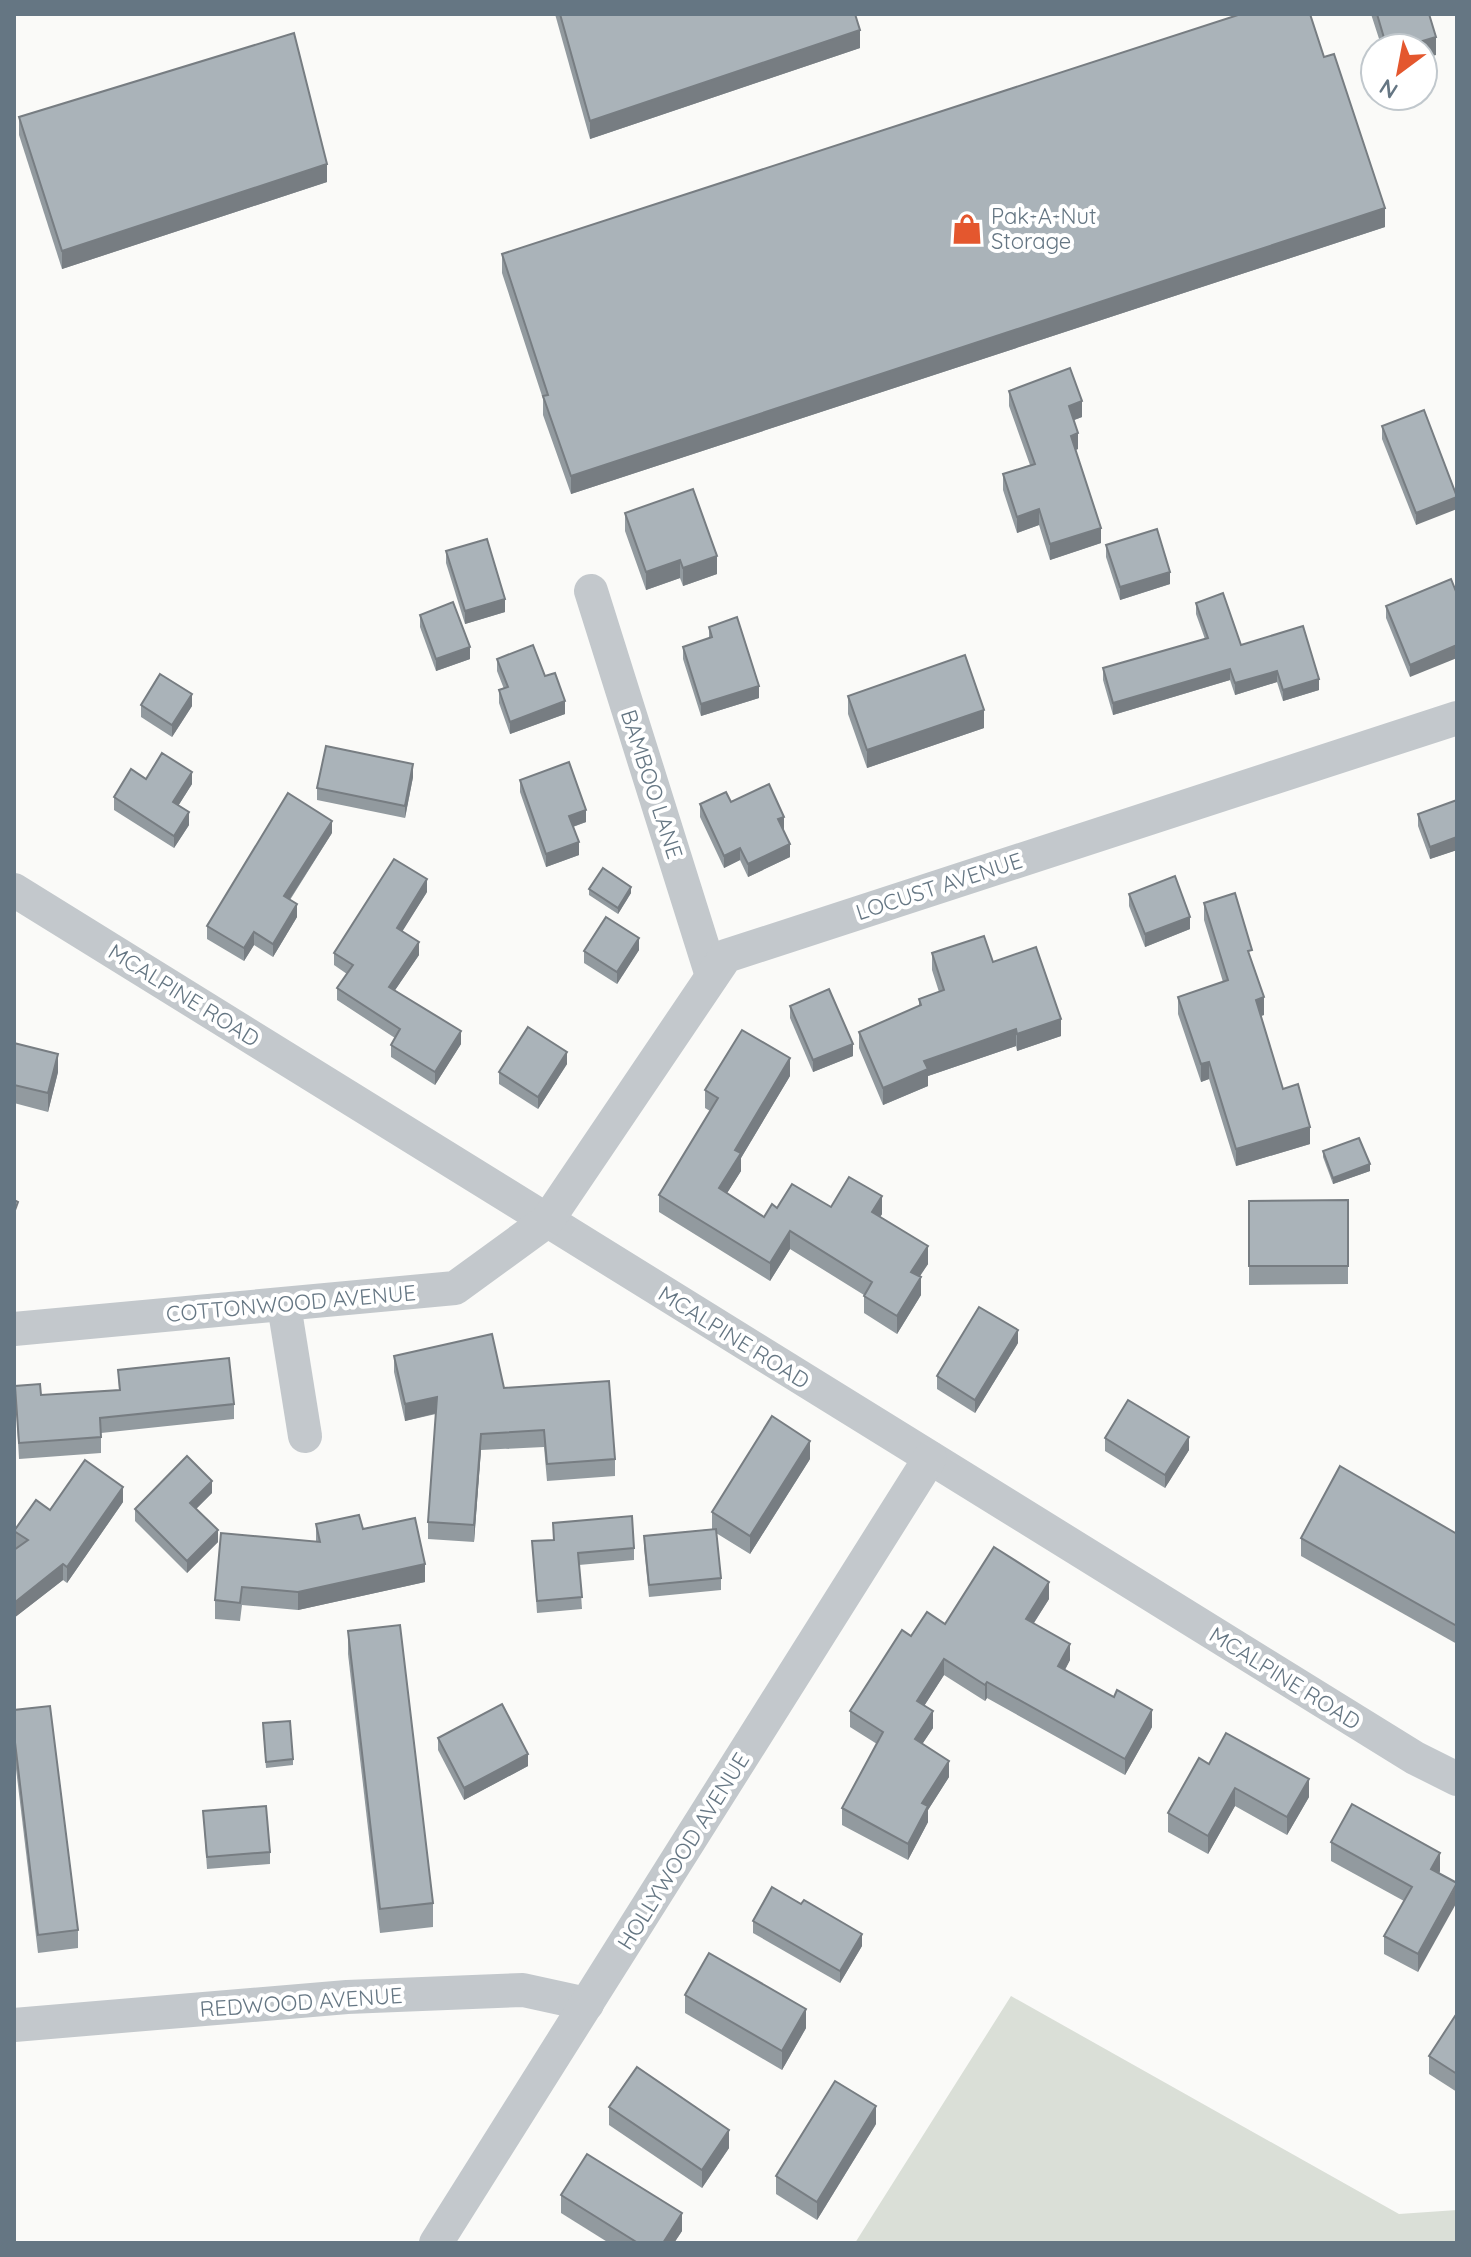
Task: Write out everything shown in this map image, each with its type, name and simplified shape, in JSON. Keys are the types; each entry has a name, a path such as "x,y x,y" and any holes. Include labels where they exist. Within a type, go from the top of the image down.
{"street":[{"name":"BAMBOO LANE","path":"591,591 712,976"},
{"name":"LOCUST AVENUE","path":"547,1221 726,956 1457,718"},
{"name":"MCALPINE ROAD","path":"14,890 1415,1758 1457,1779"},
{"name":"COTTONWOOD AVENUE","path":"14,1329 455,1288 547,1221"},
{"path":"284,1305 305,1436"},
{"name":"HOLLYWOOD AVENUE","path":"436,2243 930,1458"},
{"name":"REDWOOD AVENUE","path":"14,2025 347,1997 523,1990 587,2004"}],"shaded area":[{"path":"1011,1996 1399,2214 1457,2210 1457,2243 855,2243"}],"building":[{"path":"560,14 855,14 860,30 590,121"},
{"path":"1241,14 1310,14 1324,57 1334,54 1385,208 571,476 543,396 548,395 502,254"},
{"path":"1377,14 1429,14 1434,32 1382,32"},
{"path":"294,33 327,164 62,251 19,117"},
{"path":"1070,368 1082,401 1069,406 1078,433 1071,436 1101,528 1050,544 1039,509 1017,517 1003,474 1035,464 1009,391"},
{"path":"1424,410 1457,497 1416,513 1382,426"},
{"path":"693,489 717,556 683,568 680,560 646,572 625,513"},
{"path":"1157,529 1170,572 1120,587 1106,545"},
{"path":"487,539 505,599 465,611 446,551"},
{"path":"1451,579 1457,594 1457,645 1410,665 1386,606"},
{"path":"1223,593 1241,645 1303,626 1319,679 1283,690 1277,671 1235,683 1230,669 1113,703 1103,668 1208,638 1196,603"},
{"path":"453,602 470,647 436,659 420,615"},
{"path":"737,617 759,686 701,704 683,647 712,637 709,627"},
{"path":"533,645 545,676 555,673 565,701 510,722 499,690 508,687 497,659"},
{"path":"965,655 984,710 867,750 848,696"},
{"path":"160,674 192,694 172,725 141,705"},
{"path":"326,746 413,764 405,806 317,788"},
{"path":"162,753 192,772 173,802 189,812 174,836 114,797 131,769 146,779"},
{"path":"569,762 586,810 569,816 579,842 546,854 520,780"},
{"path":"769,784 784,817 778,819 790,844 748,864 740,848 724,856 700,804 726,792 731,802"},
{"path":"288,793 332,821 284,896 297,904 273,944 254,932 244,948 207,926"},
{"path":"1457,800 1457,837 1430,847 1418,814"},
{"path":"394,859 427,879 397,928 419,942 389,987 461,1031 435,1072 391,1045 400,1029 337,988 353,965 334,953"},
{"path":"603,868 631,887 618,908 589,889"},
{"path":"1175,876 1190,917 1145,934 1129,894"},
{"path":"1235,893 1252,950 1248,951 1264,997 1256,1000 1283,1089 1298,1084 1310,1127 1236,1149 1209,1062 1201,1064 1178,997 1228,980 1204,903"},
{"path":"606,917 639,938 617,972 584,951"},
{"path":"984,936 993,962 1036,947 1061,1019 1017,1034 1016,1029 924,1061 928,1069 883,1088 859,1032 921,1005 919,999 944,990 932,953"},
{"path":"829,989 853,1044 813,1060 790,1006"},
{"path":"528,1027 567,1052 538,1097 499,1072"},
{"path":"742,1030 790,1058 735,1150 741,1153 719,1188 764,1217 772,1204 777,1208 792,1184 831,1207 849,1177 882,1196 872,1212 928,1246 911,1272 921,1277 897,1316 864,1296 872,1282 790,1231 770,1263 659,1195 718,1098 705,1090"},
{"path":"14,1043 58,1054 48,1093 14,1085"},
{"path":"1359,1138 1370,1164 1333,1178 1323,1151"},
{"path":"1348,1200 1348,1266 1249,1266 1249,1201"},
{"path":"979,1307 1018,1330 975,1400 937,1376"},
{"path":"492,1334 504,1388 609,1381 615,1459 547,1464 544,1430 481,1434 474,1525 428,1522 437,1397 405,1404 394,1356"},
{"path":"229,1358 234,1404 100,1418 101,1437 19,1443 15,1386 40,1384 41,1395 120,1390 118,1370"},
{"path":"1128,1400 1189,1437 1165,1475 1105,1438"},
{"path":"772,1416 810,1441 750,1536 712,1512"},
{"path":"187,1456 212,1481 190,1503 218,1530 187,1561 135,1509"},
{"path":"85,1460 123,1487 67,1567 63,1564 14,1603 14,1550 28,1540 14,1531 36,1500 50,1510"},
{"path":"1340,1466 1457,1534 1457,1626 1301,1538"},
{"path":"359,1515 363,1529 415,1518 425,1564 298,1592 242,1587 240,1603 215,1600 221,1533 320,1542 316,1524"},
{"path":"632,1516 634,1548 578,1553 582,1597 537,1601 532,1541 554,1540 553,1523"},
{"path":"716,1529 721,1578 649,1585 644,1536"},
{"path":"994,1547 1049,1582 1026,1619 1070,1644 1058,1666 1114,1697 1117,1690 1152,1710 1125,1759 987,1682 985,1685 944,1659 917,1701 933,1711 915,1739 949,1761 922,1803 928,1806 908,1844 842,1808 883,1732 850,1711 902,1630 911,1636 927,1612 945,1624"},
{"path":"400,1625 433,1903 380,1909 348,1631"},
{"path":"502,1704 528,1754 464,1788 438,1738"},
{"path":"50,1706 78,1930 38,1935 14,1734 14,1710"},
{"path":"290,1721 293,1759 266,1762 263,1723"},
{"path":"1226,1733 1309,1779 1287,1817 1235,1788 1208,1836 1168,1813 1199,1758 1209,1764"},
{"path":"1352,1804 1440,1853 1431,1869 1457,1883 1418,1954 1384,1936 1412,1887 1331,1842"},
{"path":"266,1806 270,1852 207,1857 203,1811"},
{"path":"772,1887 801,1904 804,1900 862,1934 840,1971 753,1921"},
{"path":"709,1953 806,2009 782,2051 685,1995"},
{"path":"1457,2013 1457,2074 1429,2056"},
{"path":"637,2067 729,2130 702,2170 609,2107"},
{"path":"835,2081 876,2106 817,2202 776,2176"},
{"path":"587,2154 682,2213 663,2243 638,2243 561,2195"}],"place":[{"name":"Pak-A-Nut Storage","path":"967,229"}]}
